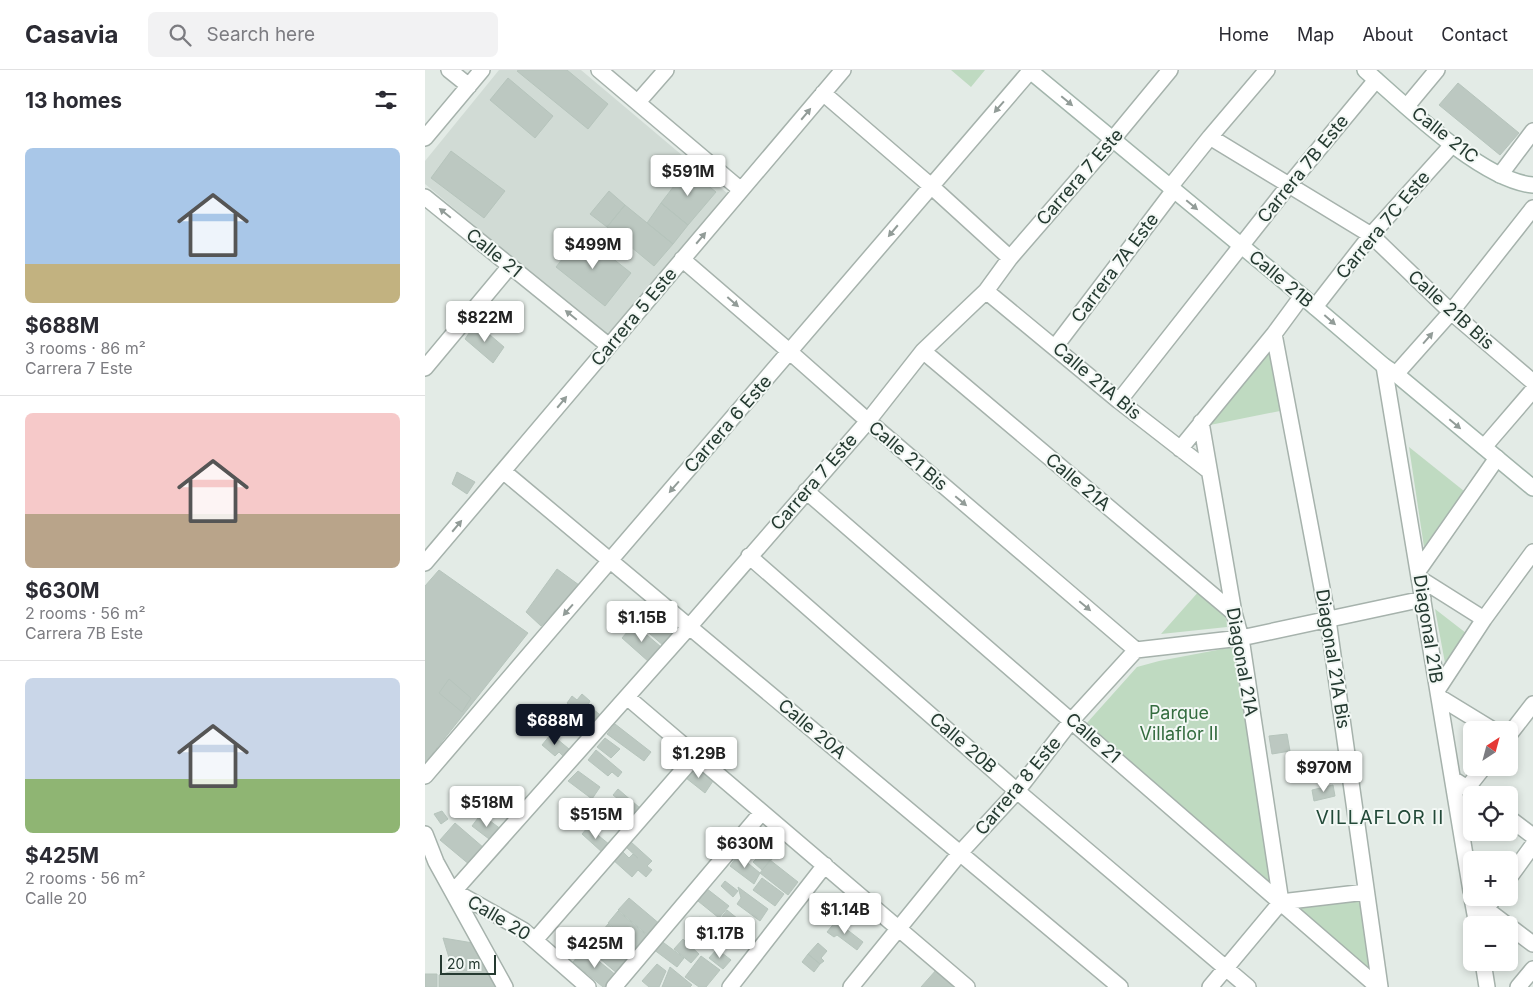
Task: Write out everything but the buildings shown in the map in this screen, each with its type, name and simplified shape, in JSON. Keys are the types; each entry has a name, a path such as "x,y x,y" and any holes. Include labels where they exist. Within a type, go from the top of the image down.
{"street":[{"path":"449,70 469,86"},
{"path":"425,138 482,70"},
{"path":"599,70 741,190"},
{"path":"638,102 666,70"},
{"name":"Carrera 5 Este","path":"425,563 843,70"},
{"name":"Calle 21B","path":"1030,70 1533,488"},
{"name":"Carrera 6 Este","path":"425,776 1030,70"},
{"name":"Carrera 7 Este","path":"453,891 689,627 868,421 923,351 986,291 1010,258 1113,139 1169,70"},
{"name":"Carrera 7A Este","path":"1055,347 1210,137 1267,70"},
{"name":"Calle 21C","path":"1365,70 1452,144 1500,176 1517,183 1533,185"},
{"path":"1407,106 1437,70"},
{"name":"Carrera 7B Este","path":"1119,401 1289,185 1376,80"},
{"path":"823,93 931,186 1010,258"},
{"path":"1500,176 1533,131"},
{"name":"Calle 21B Bis","path":"1210,137 1371,235 1451,312 1533,382"},
{"name":"Carrera 7C Este","path":"1315,307 1371,235 1452,144"},
{"name":"Calle 21","path":"425,197 609,346"},
{"path":"1390,370 1451,312 1533,208"},
{"name":"Calle 21 Bis","path":"682,259 1136,650"},
{"path":"425,368 510,266"},
{"name":"Calle 21A Bis","path":"986,291 1119,401 1209,471"},
{"path":"1180,449 1274,334 1301,296"},
{"name":"Diagonal 21A Bis","path":"1274,334 1328,620 1379,987"},
{"name":"Calle 21A","path":"923,351 1234,613"},
{"name":"Diagonal 21B","path":"1390,370 1419,575 1465,851"},
{"path":"1484,447 1533,390"},
{"name":"Diagonal 21A","path":"1201,422 1234,613 1241,638 1281,902"},
{"path":"1484,619 1419,575 1497,458"},
{"name":"Calle 20A","path":"503,471 1120,987"},
{"name":"Calle 21","path":"806,491 1379,987"},
{"path":"1480,721 1438,693 1484,619 1533,552"},
{"name":"Calle 20B","path":"749,556 1017,791 1248,987"},
{"path":"1136,650 1241,638 1423,599"},
{"name":"Carrera 8 Este","path":"851,987 960,853 1017,791 1072,720 1136,650"},
{"path":"627,697 967,987"},
{"path":"1518,723 1533,704"},
{"path":"535,940 696,755"},
{"path":"1453,779 1465,786"},
{"path":"614,987 762,812"},
{"path":"1518,825 1533,836"},
{"path":"425,834 431,860 453,891 505,987"},
{"path":"1518,866 1533,845"},
{"path":"730,987 825,865"},
{"name":"Calle 20","path":"453,891 523,930 588,987"},
{"path":"1210,987 1281,902 1366,892"},
{"path":"1518,933 1533,944"},
{"path":"1518,987 1533,969"},
{"path":"1484,971 1487,987"}],"shaded area":[{"path":"499,70 581,70 727,193 608,338 425,184 425,161"}],"green space":[{"path":"951,70 985,70 971,87"},
{"path":"1269,345 1280,411 1205,426"},
{"path":"1409,447 1464,491 1424,547"},
{"path":"1200,590 1226,614 1227,627 1161,634"},
{"path":"1435,609 1466,633 1445,663"},
{"name":"Parque Villaflor II","path":"1233,647 1275,892 1086,724 1137,667"},
{"path":"1361,898 1376,982 1293,909"}],"district":[{"name":"VILLAFLOR II","path":"1380,817"}]}
